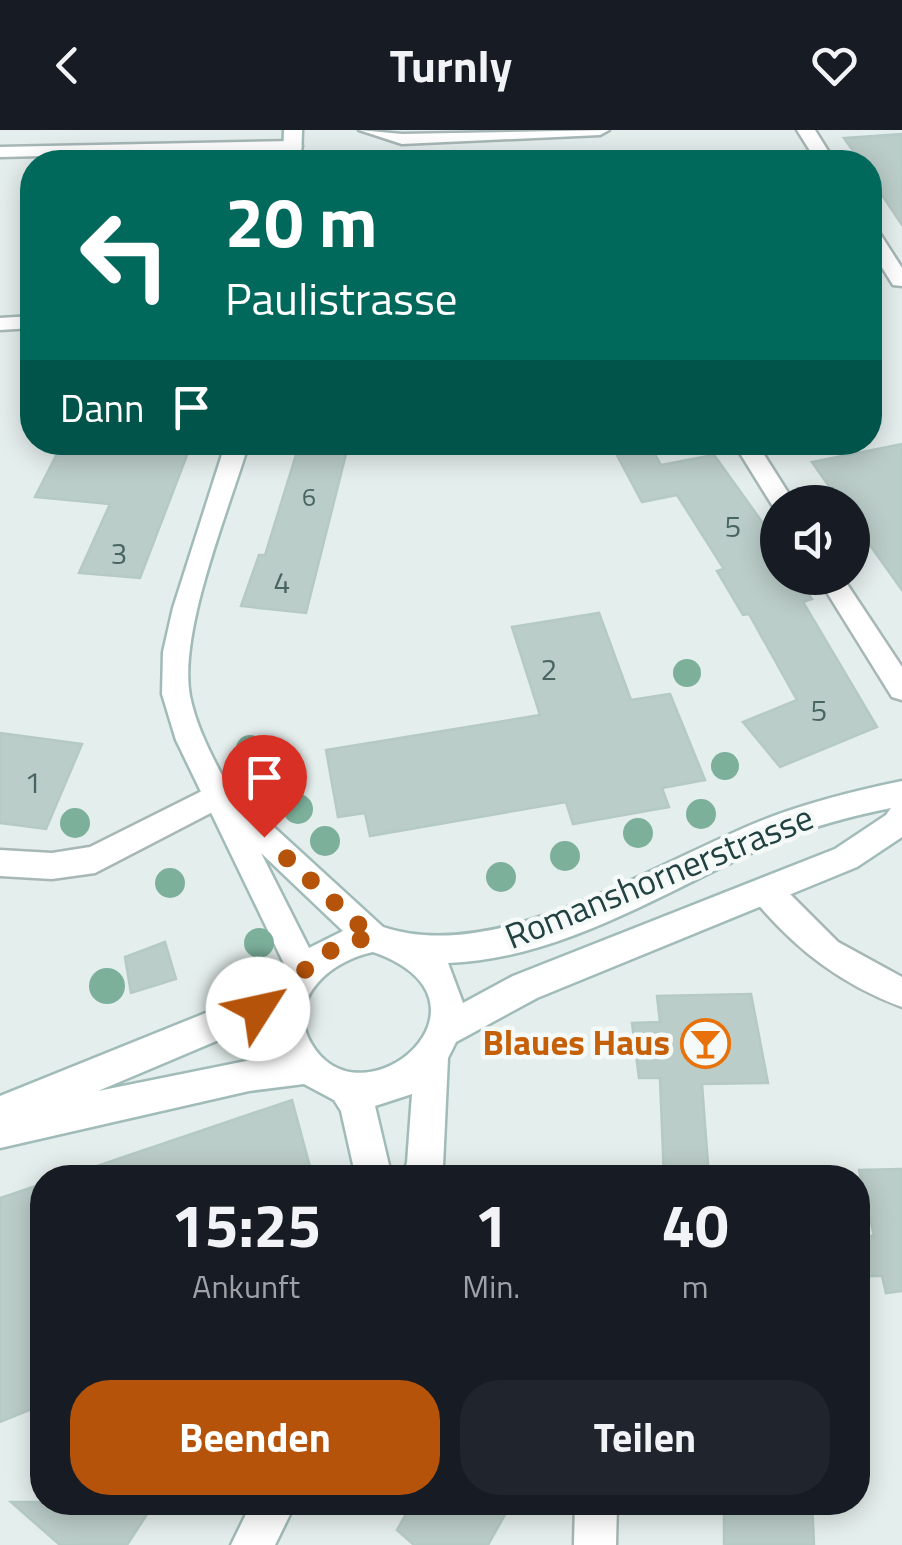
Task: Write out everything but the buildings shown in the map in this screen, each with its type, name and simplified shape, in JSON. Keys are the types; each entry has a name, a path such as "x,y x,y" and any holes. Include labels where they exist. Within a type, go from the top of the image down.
{"street":[{"path":"368,130 402,139 600,130"},
{"path":"98,150 293,146"},
{"path":"882,251 901,281"},
{"path":"234,455 186,608 176,652 176,694 190,740 218,795 298,982 288,1009 292,1040 309,1067 326,1080 346,1088 370,1089 393,1085 414,1074 438,1044"},
{"path":"752,455 771,485"},
{"path":"841,595 902,689"},
{"name":"Romanshornerstrasse","path":"415,950 448,952 505,941 580,914 818,812 902,793"},
{"path":"0,864 52,866 95,860 218,795"},
{"path":"218,795 373,938 415,950 432,965 443,984 448,1007 438,1044 425,1165"},
{"name":"Romanshornerstrasse","path":"438,1044 515,991 846,858 897,824 902,815"},
{"path":"735,847 814,944 846,968 902,992"},
{"path":"0,1114 298,982 334,946 373,938"},
{"path":"0,1130 222,1079 309,1067"},
{"path":"346,1088 357,1106 371,1165"},
{"path":"252,1545 268,1515"},
{"path":"595,1545 596,1515"}],"place":[{"name":"Blaues Haus","path":"705,1043"}],"route":[{"path":"258,1009 292,994 304,971 334,946 373,938 264,837"}]}
